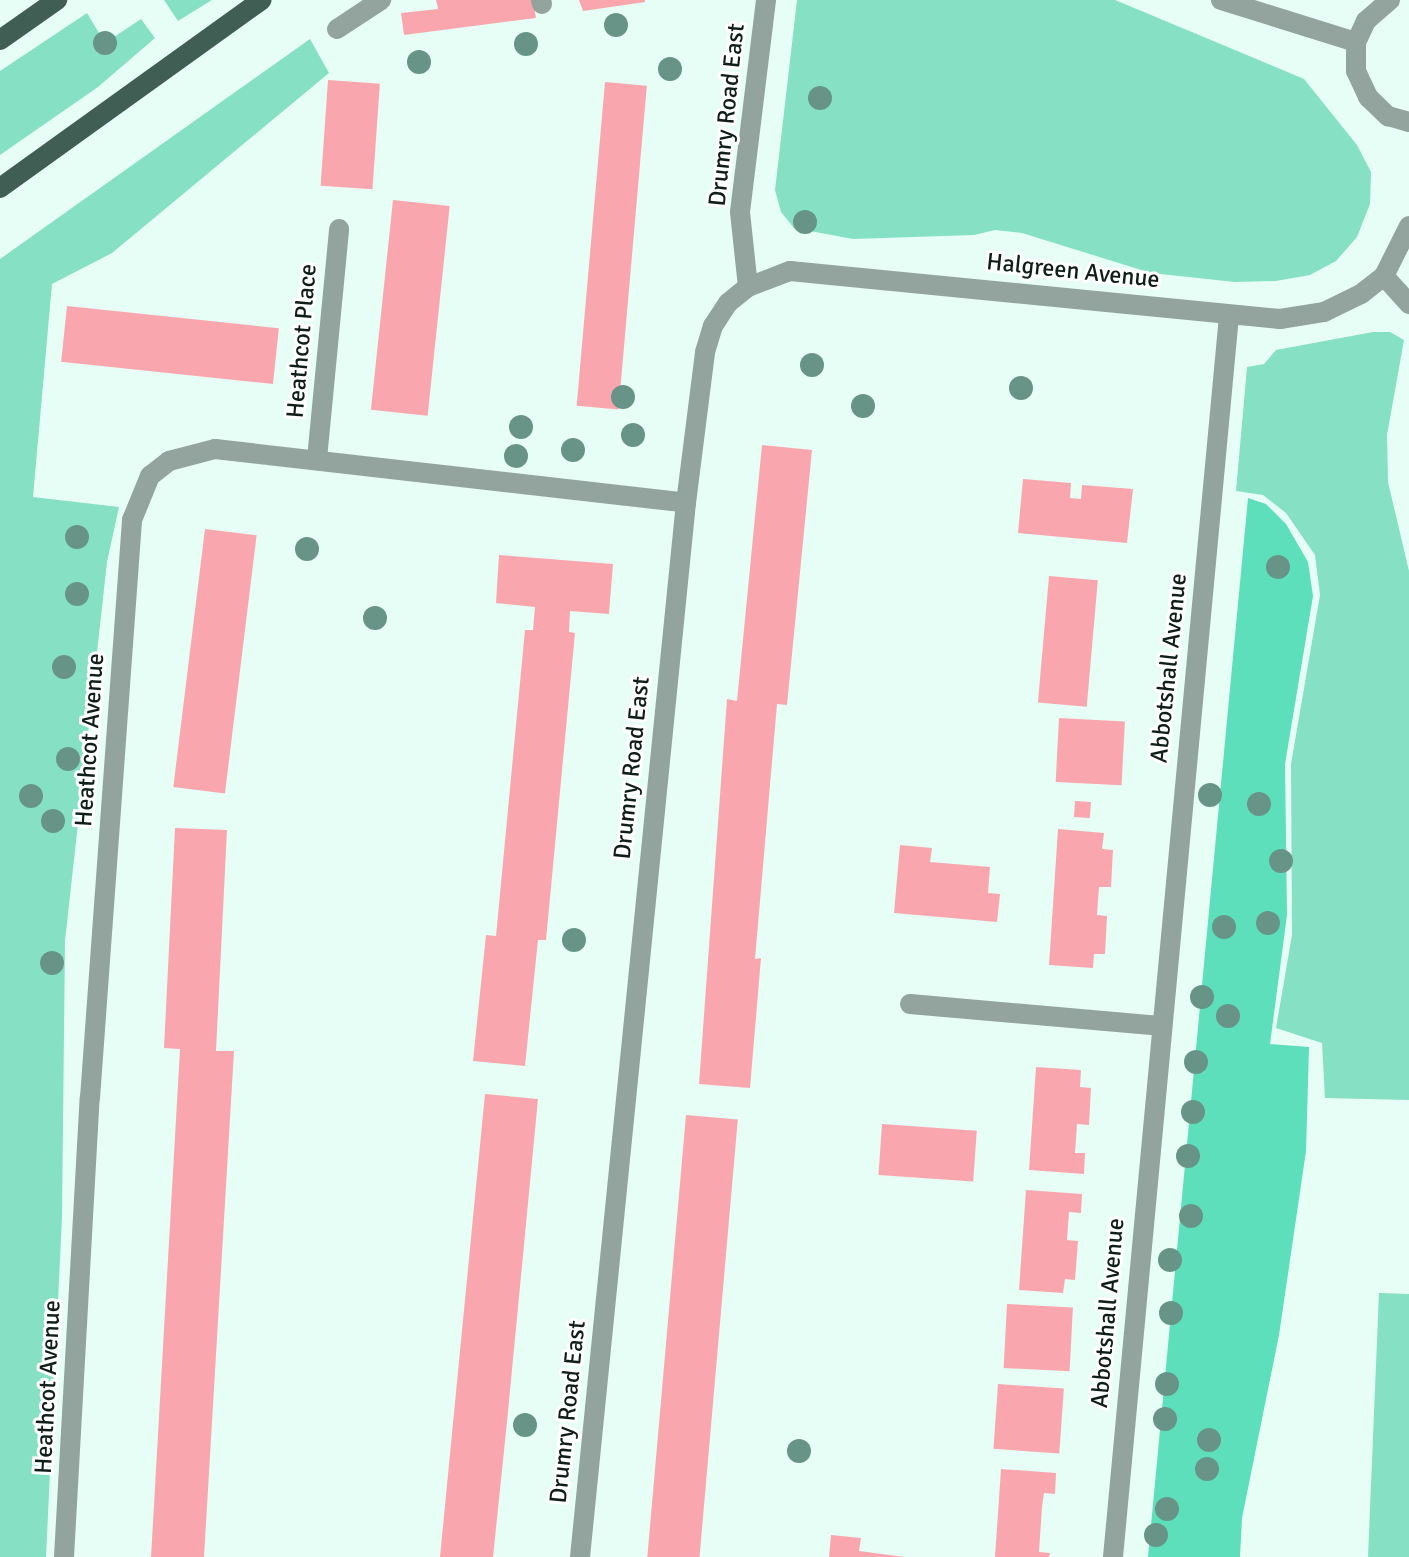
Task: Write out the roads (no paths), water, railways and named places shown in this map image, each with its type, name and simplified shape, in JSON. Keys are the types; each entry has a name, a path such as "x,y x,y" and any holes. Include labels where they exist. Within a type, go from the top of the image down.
{"main road":[{"path":"0,40 57,0"},
{"path":"0,188 262,0"}],"street":[{"path":"337,29 381,0"},
{"name":"Drumry Road East","path":"580,1557 686,503 705,352 728,303 748,287 740,212 766,0"},
{"path":"1221,0 1356,42"},
{"path":"1390,0 1366,21 1356,42 1356,71 1368,97 1388,116 1409,122"},
{"path":"1409,226 1384,276 1409,304"},
{"name":"Heathcot Place","path":"317,459 339,229"},
{"name":"Halgreen Avenue","path":"748,287 771,275 826,271 1280,319 1324,312 1384,276"},
{"name":"Abbotshall Avenue","path":"1113,1557 1160,1026 1229,315"},
{"name":"Heathcot Avenue","path":"64,1557 90,1098 132,520 150,476 192,451 317,459 686,503"},
{"path":"910,1004 1160,1026"}]}
